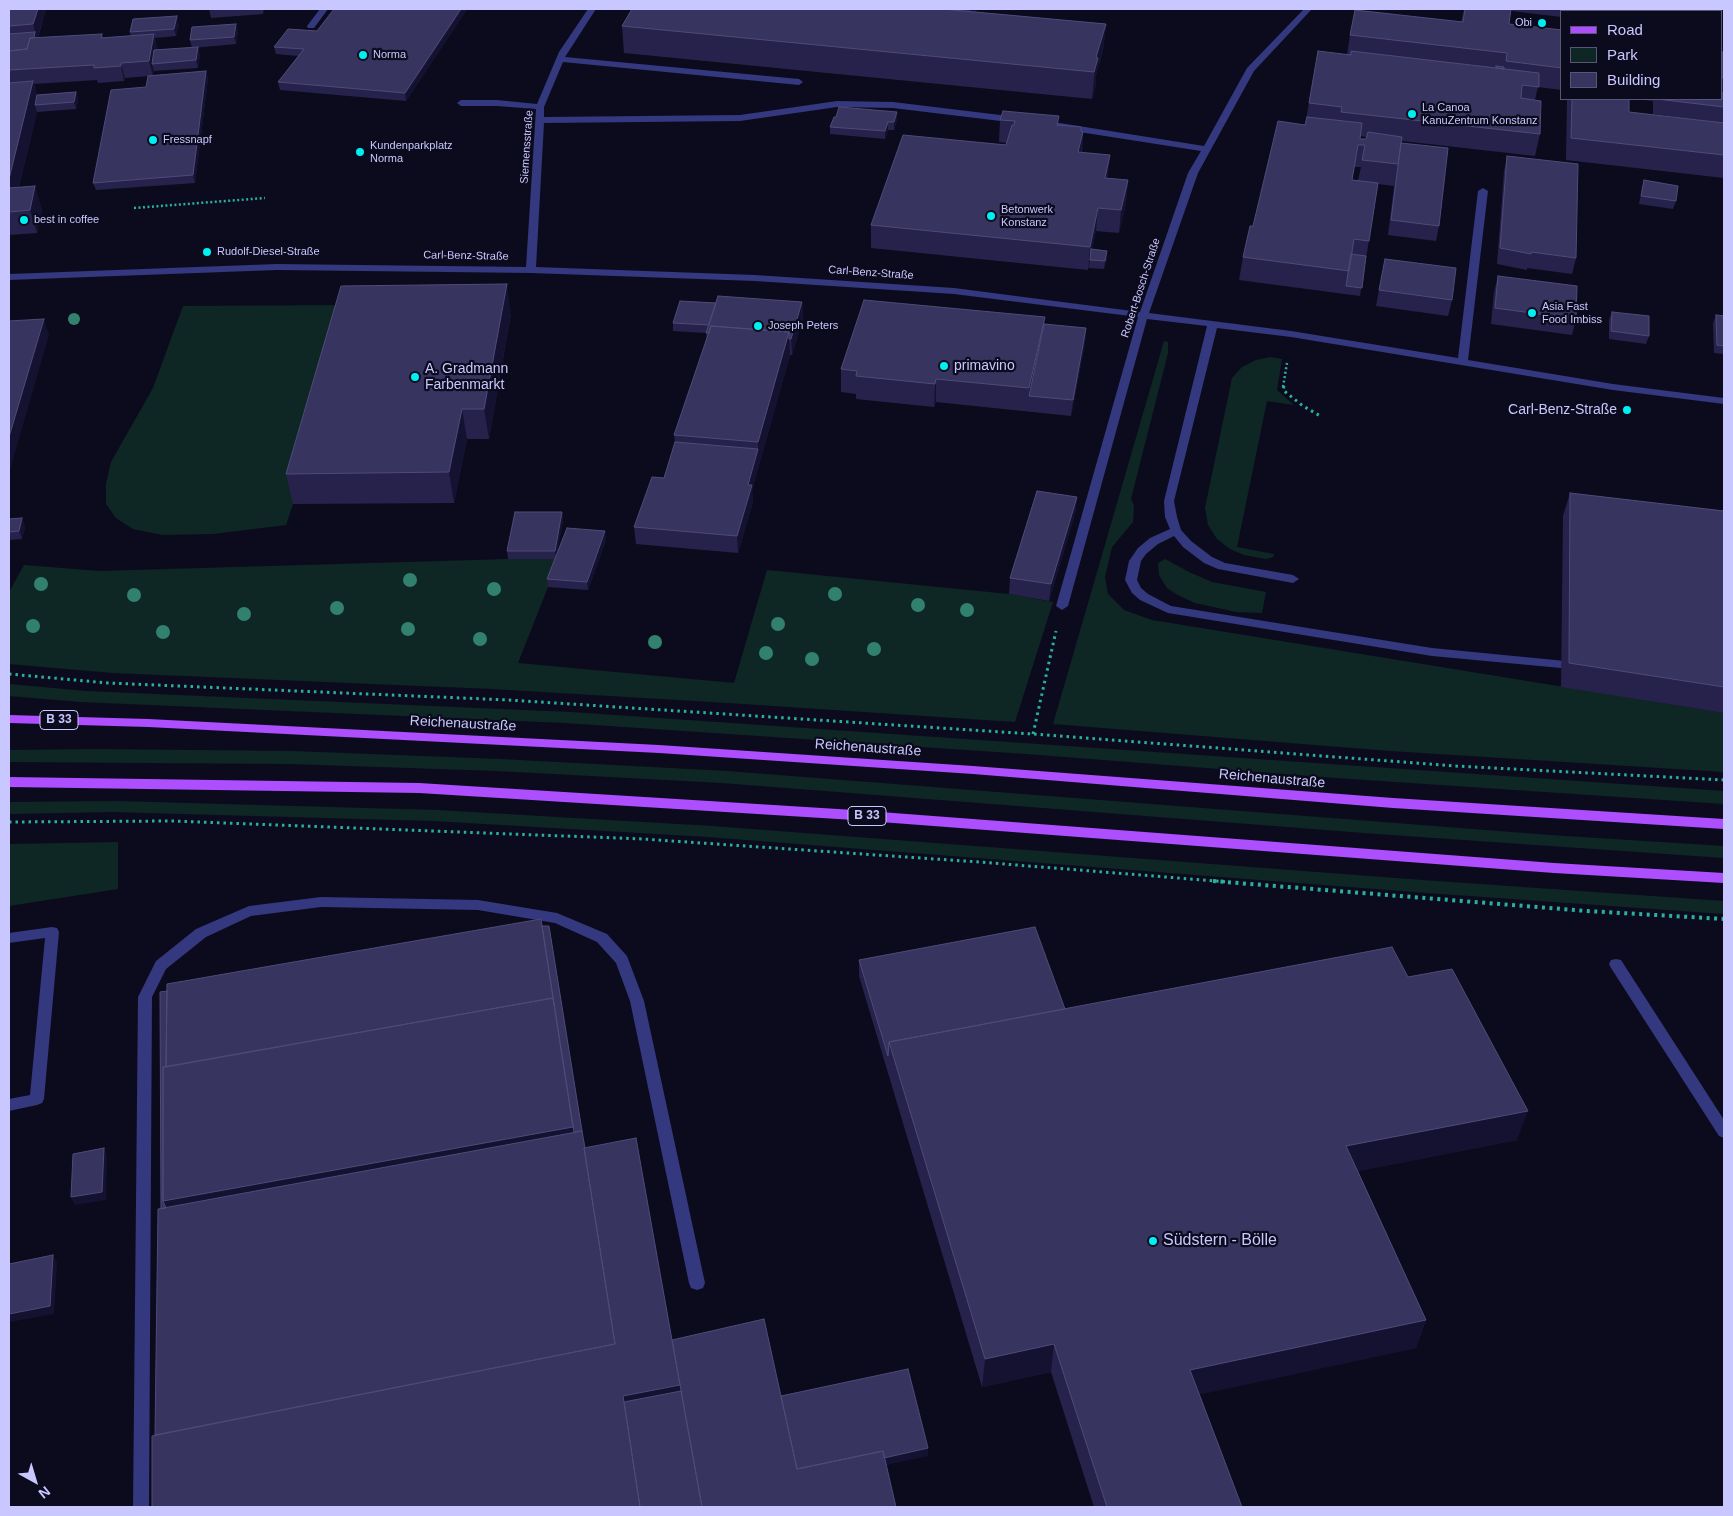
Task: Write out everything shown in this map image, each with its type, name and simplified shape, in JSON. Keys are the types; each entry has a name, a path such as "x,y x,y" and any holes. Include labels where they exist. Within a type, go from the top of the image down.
{"main road":[{"name":"Reichenaustraße","path":"9,719 148,723 659,749 963,769 1392,803 1724,824"},
{"name":"B 33","path":"9,782 428,789 854,815 1554,868 1724,878"}],"street":[{"path":"311,26 324,9"},
{"name":"Siemensstraße","path":"531,270 540,107 561,59 592,9"},
{"name":"Robert-Bosch-Straße","path":"1062,606 1144,316 1194,173 1250,70 1308,9"},
{"path":"561,59 799,82"},
{"path":"461,103 497,103 540,107"},
{"path":"539,120 740,118 837,104 893,105 1051,124 1207,149"},
{"path":"1463,361 1483,191"},
{"name":"Carl-Benz-Straße","path":"9,277 276,267 531,270 755,278 954,291 1144,316 1214,323 1613,386 1724,401"},
{"path":"1214,323 1169,501 1171,517 1176,531 1186,544 1208,560 1222,566 1293,579"},
{"path":"1176,531 1154,541 1142,551 1135,562 1132,580 1136,590 1154,603 1168,609 1432,652 1561,664"},
{"path":"140,1507 145,997 162,965 201,933 248,911 321,902 478,904 557,918 602,938 622,960 638,1001 698,1284"},
{"path":"9,938 52,932 37,1099 9,1105"},
{"path":"1616,964 1724,1132"}],"path":[{"path":"134,208 265,198"},
{"path":"1291,334 1283,390 1303,406 1322,417"},
{"path":"1033,734 1062,606"},
{"path":"9,674 108,683 509,700 1033,734 1455,766 1724,780"},
{"path":"9,822 182,822 643,839 979,862 1587,911 1724,919"}],"green space":[{"path":"349,305 286,525 213,534 163,535 133,529 116,518 106,504 106,484 111,462 153,388 183,306"},
{"path":"1164,341 1168,342 1168,353 1131,499 1134,506 1133,522 1112,547 1105,577 1108,594 1124,610 1152,620 1724,713 1724,772 1390,751 1053,724"},
{"path":"1270,357 1282,359 1277,390 1294,405 1267,401 1237,547 1274,554 1273,557 1266,559 1244,555 1230,549 1217,539 1208,525 1205,508 1232,378 1242,367 1256,360"},
{"path":"556,559 548,587 518,663 734,683 767,570 1009,594 1053,602 1015,722 492,689 113,673 9,664 9,592 24,565 99,571"},
{"path":"1165,559 1212,582 1266,592 1262,613 1236,612 1195,603 1176,594 1167,588 1159,575 1158,563"},
{"path":"9,684 86,691 571,712 1724,791 1724,804 565,723 81,702 9,696"},
{"path":"9,750 292,751 500,759 727,771 1550,835 1724,846 1724,858 1377,834 722,783 497,771 289,764 9,762"},
{"path":"117,801 437,810 712,826 1724,901 1724,914 1427,893 708,837 433,821 112,812 9,814 9,802"},
{"path":"118,842 118,889 9,906 9,844"}],"building":[{"path":"9,9 38,9 33,24 9,26"},
{"name":"Norma","path":"334,9 461,9 405,93 278,82 304,49 274,47 288,29 317,31"},
{"path":"632,9 942,9 1106,24 1096,57 1098,58 1094,72 622,26"},
{"path":"1465,9 1511,9 1509,24 1560,30 1560,68 1506,61 1507,53 1350,35 1355,10 1463,22"},
{"path":"177,16 174,29 130,32 133,19"},
{"path":"236,24 234,37 190,40 192,27"},
{"path":"35,32 34,38 30,38 27,49 9,51 9,34"},
{"path":"102,34 101,38 154,34 149,61 121,63 121,66 94,68 94,65 9,70 9,51 27,49 30,38"},
{"path":"198,47 196,60 152,64 154,50"},
{"name":"La Canoa KanuZentrum Konstanz","path":"1318,51 1351,55 1351,51 1539,73 1539,87 1522,85 1521,98 1541,101 1540,134 1341,112 1342,107 1309,103"},
{"path":"1723,52 1724,52 1723,78"},
{"path":"1496,66 1504,67 1504,69 1496,68"},
{"name":"Fressnapf","path":"206,71 193,175 93,183 111,90 146,87 148,76"},
{"path":"33,81 9,179 9,83"},
{"path":"76,92 74,102 35,105 37,95"},
{"path":"1723,94 1724,107 1665,100 1723,100"},
{"path":"1572,100 1629,100 1629,112 1724,123 1724,155 1571,138"},
{"path":"839,107 897,112 894,122 888,122 885,131 830,127"},
{"name":"Betonwerk Konstanz","path":"1003,111 1059,116 1057,125 1081,127 1083,132 1078,152 1110,155 1105,178 1128,180 1121,210 1098,208 1090,247 871,225 903,135 1006,145 1015,121 1000,120"},
{"path":"1307,117 1362,123 1360,139 1366,139 1368,132 1402,137 1398,164 1362,160 1365,145 1358,145 1352,180 1378,183 1369,241 1354,239 1349,271 1243,257 1250,226 1253,226 1278,121 1305,125"},
{"path":"1401,143 1448,148 1439,226 1391,220"},
{"path":"1507,156 1578,164 1576,258 1531,252 1531,254 1500,248"},
{"path":"1644,180 1678,186 1676,201 1641,196"},
{"path":"35,186 30,210 9,212 9,188"},
{"path":"1091,249 1107,251 1105,261 1090,260"},
{"path":"1351,254 1366,256 1362,288 1346,286"},
{"path":"1385,259 1456,268 1452,300 1379,290"},
{"path":"1498,276 1577,286 1576,319 1495,308"},
{"name":"A. Gradmann Farbenmarkt","path":"507,284 484,409 462,409 449,472 286,474 341,286"},
{"path":"718,296 802,302 791,339 789,339 789,332 711,326 709,333 706,333"},
{"name":"primavino","path":"864,300 1045,317 1029,388 936,379 935,384 856,376 857,371 841,369"},
{"path":"680,301 716,303 709,325 673,323"},
{"path":"1612,312 1649,316 1649,336 1611,331"},
{"path":"1716,315 1724,316 1724,346 1717,345"},
{"path":"44,319 9,437 9,321"},
{"path":"1044,324 1086,328 1073,400 1029,396"},
{"path":"711,326 789,332 758,442 674,435"},
{"path":"675,442 758,449 748,485 752,485 737,536 634,527 652,477 664,478"},
{"path":"1037,491 1077,497 1051,584 1010,578"},
{"path":"1570,493 1724,511 1724,687 1569,663"},
{"path":"515,512 562,512 555,551 507,551"},
{"path":"22,518 19,531 9,532 9,519"},
{"path":"567,528 605,531 587,582 547,579"},
{"path":"541,919 553,998 166,1067 167,984"},
{"path":"542,926 549,926 582,1131 574,1132"},
{"path":"1035,927 1065,1009 889,1042 888,1056 859,960"},
{"name":"Südstern - Bölle","path":"1392,947 1408,977 1452,969 1528,1111 1346,1146 1426,1320 1190,1370 1242,1507 1107,1507 1054,1344 985,1359 889,1042"},
{"path":"167,991 166,1067 163,1067 163,1201 166,1208 161,1209 160,992"},
{"path":"553,998 573,1127 163,1201 163,1067"},
{"path":"582,1131 615,1344 155,1435 158,1209"},
{"path":"636,1138 680,1385 623,1396 640,1507 152,1507 152,1436 615,1344 584,1148"},
{"path":"104,1148 102,1192 71,1197 73,1154"},
{"path":"53,1255 50,1306 9,1314 9,1264"},
{"path":"764,1319 797,1469 883,1451 896,1507 702,1507 672,1340"},
{"path":"908,1369 928,1448 884,1458 883,1451 797,1469 781,1396"},
{"path":"681,1391 702,1507 640,1507 624,1402"}],"place":[{"name":"Obi","path":"1542,23"},
{"name":"Norma","path":"363,55"},
{"name":"La Canoa KanuZentrum Konstanz","path":"1412,114"},
{"name":"Fressnapf","path":"153,140"},
{"name":"Kundenparkplatz Norma","path":"360,152"},
{"name":"Betonwerk Konstanz","path":"991,216"},
{"name":"best in coffee","path":"24,220"},
{"name":"Rudolf-Diesel-Straße","path":"207,252"},
{"name":"Asia Fast Food Imbiss","path":"1532,313"},
{"name":"Joseph Peters","path":"758,326"},
{"name":"primavino","path":"944,366"},
{"name":"A. Gradmann Farbenmarkt","path":"415,377"},
{"name":"Carl-Benz-Straße","path":"1627,410"},
{"name":"Südstern - Bölle","path":"1153,1241"}]}
